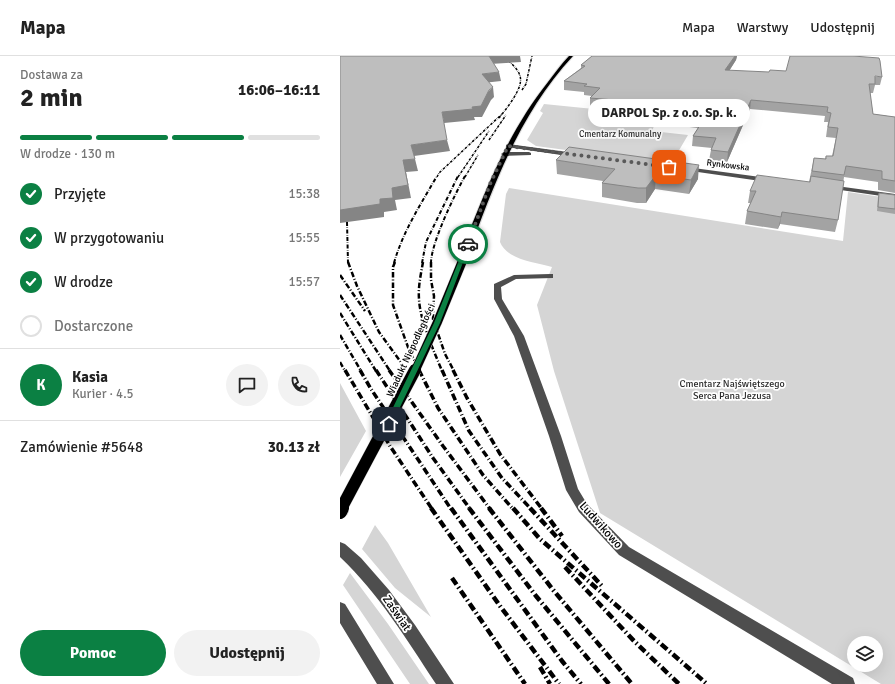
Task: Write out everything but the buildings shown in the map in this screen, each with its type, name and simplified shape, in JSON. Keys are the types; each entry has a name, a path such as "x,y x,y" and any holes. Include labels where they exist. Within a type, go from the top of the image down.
{"main road":[{"path":"559,71 562,65 571,56"},
{"path":"559,71 574,61"},
{"name":"Wiadukt Niepodległości","path":"340,512 408,386 437,323 490,184 504,154 536,98 559,71"}],"street":[{"path":"508,146 581,156"},
{"path":"504,154 559,153"},
{"name":"Rynkowska","path":"676,168 777,181"},
{"path":"822,186 895,196"},
{"name":"Ludwikowo","path":"550,276 514,277 497,286 498,299 519,336 556,436 572,490 583,508 624,550 766,637 847,684"},
{"name":"Zaświat","path":"340,548 357,563 377,585 446,684"},
{"path":"340,609 386,684"}],"green space":[{"name":"Cmentarz Komunalny","path":"544,104 653,115 646,125 654,126 652,131 688,135 671,164 536,146 527,140 543,113 540,111"},
{"name":"Cmentarz Najświętszego Serca Pana Jezusa","path":"509,188 843,241 848,192 895,199 895,684 881,684 861,672 883,672 883,636 847,636 847,663 600,513 554,371 537,305 552,267 515,257 504,248 500,242 506,194"},
{"path":"340,383 366,431 340,477"},
{"path":"375,525 388,543 431,617 395,588 362,549"},
{"path":"350,573 388,624 429,684 410,684 343,585"}],"railway":[{"path":"499,118 514,98 521,81 517,70 504,56"},
{"path":"522,90 526,84 532,56"},
{"path":"437,177 439,173 502,114"},
{"path":"489,140 506,115"},
{"path":"458,177 489,131"},
{"path":"465,177 478,155"},
{"path":"394,263 407,229 437,176"},
{"path":"422,263 426,242 458,176"},
{"path":"431,263 432,254 439,231 465,176"},
{"path":"347,222 348,263"},
{"path":"348,262 357,286 379,332 403,365"},
{"path":"395,262 393,267 393,305 409,350 420,371"},
{"path":"423,262 419,289 420,308 428,336 442,371"},
{"path":"431,263 431,280 434,296 433,319 445,354 454,371"},
{"path":"340,275 365,311"},
{"path":"340,295 390,371"},
{"path":"340,313 376,371"},
{"path":"340,335 361,371"},
{"path":"340,362 345,371"},
{"path":"345,370 390,446 432,509"},
{"path":"360,370 371,389 451,509"},
{"path":"376,370 433,458 470,509"},
{"path":"389,370 490,509"},
{"path":"419,370 438,408 483,475 513,509"},
{"path":"442,370 469,431 502,478 531,509"},
{"path":"453,370 467,398 500,454 542,509"},
{"path":"431,508 500,606 559,684"},
{"path":"451,508 562,661 581,684"},
{"path":"469,508 536,596 609,684"},
{"path":"489,508 554,591 632,684"},
{"path":"513,508 540,539 707,684"},
{"path":"530,508 602,586"},
{"path":"541,508 562,536"},
{"path":"565,567 634,641 679,684"},
{"path":"452,578 525,684"},
{"path":"540,667 550,684"}],"way so far":[{"path":"468,244 490,184 508,146 669,167"}],"place":[{"name":"DARPOL Sp. z o.o. Sp. k.","path":"669,167"}],"route":[{"path":"389,424 437,323 468,244"}]}
